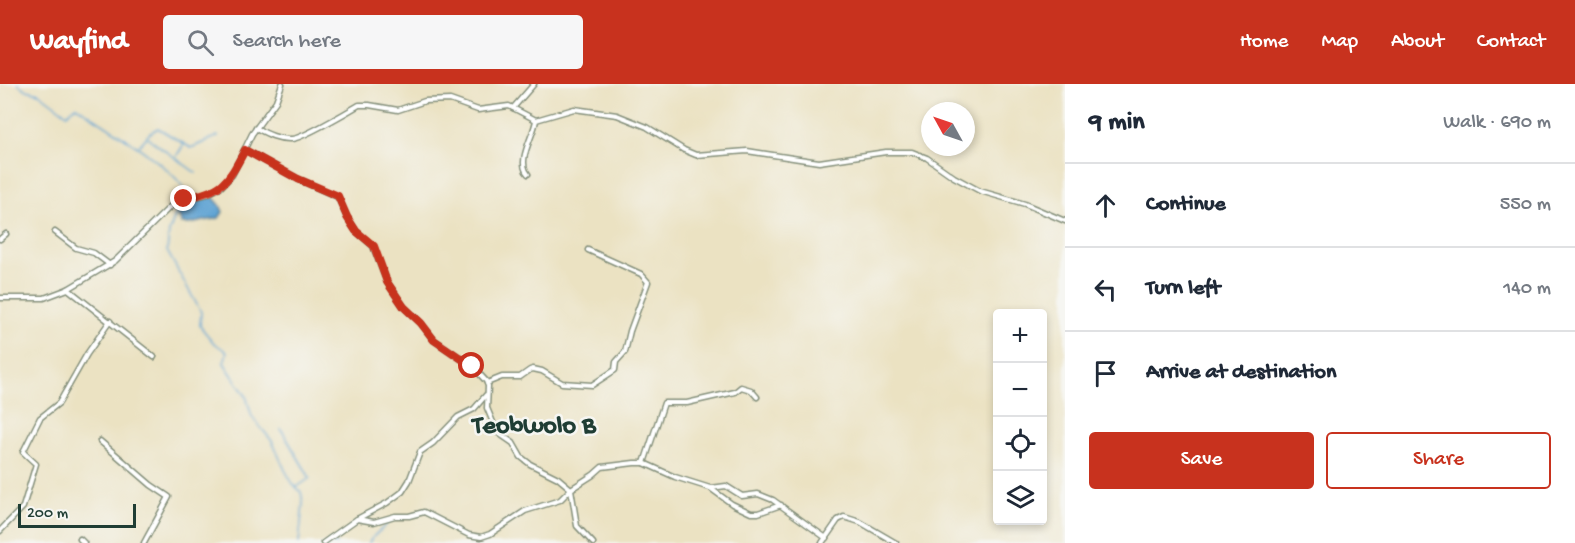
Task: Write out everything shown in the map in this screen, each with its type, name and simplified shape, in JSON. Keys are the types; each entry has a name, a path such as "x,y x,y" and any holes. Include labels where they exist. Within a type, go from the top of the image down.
{"street":[{"path":"0,298 44,298 68,289 110,265 176,202 207,194 221,187 232,175 256,128 276,101 282,84"},
{"path":"513,108 534,84"},
{"path":"256,128 284,139 296,138 363,104 398,110 437,99 453,101 478,110 507,106 536,120 574,109 616,115 647,127 684,150 696,154 747,151 819,162 886,152 912,152 927,158 954,177 980,191 1025,204 1065,221"},
{"path":"528,174 524,170 523,161 535,130 536,120"},
{"path":"245,150 298,179 338,196 356,231 374,246 387,282 404,307 421,323 434,340 472,366 487,383 487,408 497,432 513,443 519,454 530,464 558,478 571,489 577,526 593,543"},
{"path":"56,232 75,248 94,253 110,265"},
{"path":"0,239 6,234"},
{"path":"487,383 502,376 520,377 533,369 542,371 562,383 592,385 615,370 616,362 626,349 648,282 641,274 588,250"},
{"path":"68,289 154,357"},
{"path":"0,531 23,507 36,464 23,452 38,422 59,403 87,354 110,321"},
{"path":"644,463 664,403 687,403 735,392 741,387 751,390 757,397"},
{"path":"324,543 357,519 402,492 409,481 420,452 433,443 458,417 474,409 488,391"},
{"path":"100,441 151,485 169,497 144,543"},
{"path":"357,519 375,522 395,516 409,516 424,512 469,535 481,537 490,534 525,511 560,500 571,489 602,467 644,463 675,477 710,488 732,504 752,513 781,505"},
{"path":"710,488 726,486 742,496 758,494 781,505 826,538"},
{"path":"822,543 840,518 844,517 860,522 896,543"},
{"path":"80,539 84,543"}],"water":[{"path":"213,197 223,212 219,218 182,224 177,211 180,204"}],"waterway":[{"path":"18,84 27,90 39,93 67,114 76,106 120,135 173,175 183,187 187,197"},
{"path":"139,146 150,133 158,128 191,148 218,136"},
{"path":"148,138 196,173"},
{"path":"176,157 184,144"},
{"path":"177,211 169,232 167,251 201,312 200,326 213,342 227,352 224,363 246,396 252,417 272,441 285,470 301,492 303,503 299,543"},
{"path":"281,429 310,478 297,487"},
{"path":"369,543 390,520"},
{"path":"329,541 336,543"}],"district":[{"name":"Teobwolo B","path":"534,423"}],"route":[{"path":"184,199 207,194 221,187 232,175 245,150 298,179 338,196 347,217 358,234 374,246 387,282 404,307 424,326 434,340 472,366"}]}
